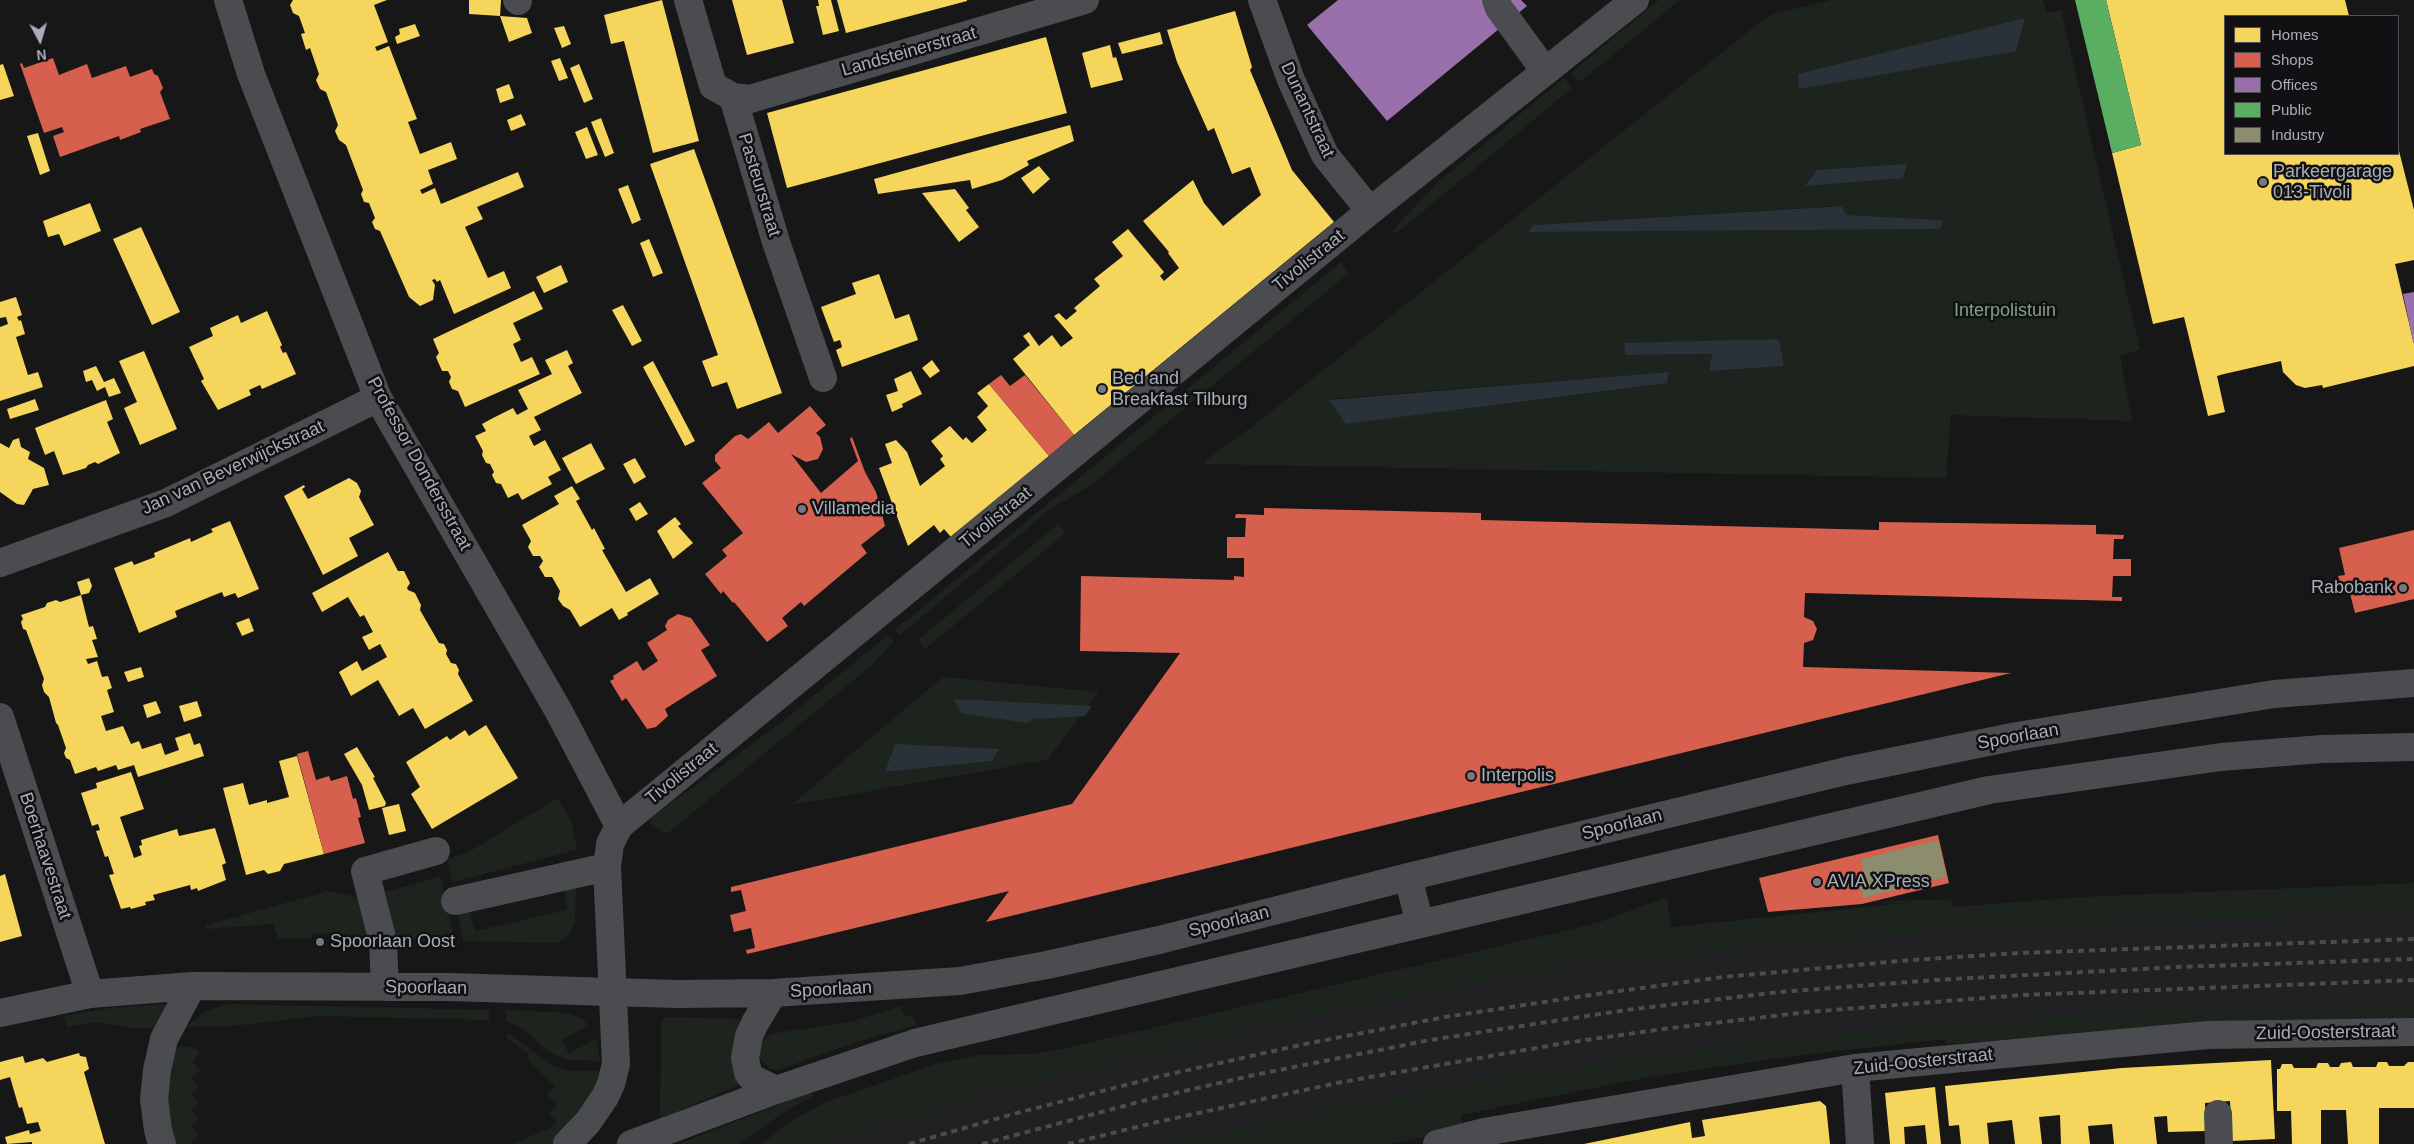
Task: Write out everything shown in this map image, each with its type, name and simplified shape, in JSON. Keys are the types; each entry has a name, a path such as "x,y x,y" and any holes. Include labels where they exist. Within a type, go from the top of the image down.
{"street":[{"name":"Professor Dondersstraat","path":"228,0 251,74 378,398 558,710 619,826"},
{"path":"688,0 713,86 733,97"},
{"name":"Landsteinerstraat","path":"733,97 750,99 1085,0"},
{"name":"Dunantstraat","path":"1262,0 1291,80 1325,155 1370,211"},
{"path":"1496,0 1498,8 1546,72"},
{"name":"Tivolistraat","path":"567,1144 588,1122 611,1084 616,1064 607,867 610,844 619,826 1370,211 1635,0"},
{"name":"Pasteurstraat","path":"733,97 776,242 823,378"},
{"name":"Jan van Beverwijckstraat","path":"0,563 166,503 378,398"},
{"name":"Spoorlaan","path":"0,1013 90,994 192,986 385,987 613,993 773,993 960,981 1047,965 1160,940 1408,877 1846,771 2017,736 2274,694 2414,683"},
{"name":"Boerhaavestraat","path":"0,717 90,994"},
{"path":"631,1144 776,1090 916,1043 1989,790 2221,757 2322,749 2414,746"},
{"path":"385,987 383,942 365,871 436,851"},
{"path":"456,901 607,867"},
{"path":"1408,877 1420,924"},
{"path":"162,1144 154,1099 157,1070 164,1039 192,986"},
{"path":"773,993 754,1023 749,1036 745,1058 748,1073 753,1078 776,1090"},
{"name":"Zuid-Oosterstraat","path":"1437,1144 1484,1132 1855,1068 2208,1035 2414,1032"},
{"path":"1855,1068 1860,1144"},
{"path":"2218,1114 2219,1144"}],"shaded area":[{"path":"2025,18 2016,51 1799,89 1798,74"},
{"path":"1907,164 1903,178 1805,186 1817,170"},
{"path":"1842,206 1846,215 1943,220 1940,229 1528,232 1533,225"},
{"path":"1779,339 1784,366 1709,371 1712,354 1625,355 1624,343"},
{"path":"1669,372 1667,383 1346,424 1329,400"},
{"path":"953,699 1092,706 1085,716 1034,719 1027,723 961,713"},
{"path":"895,744 999,749 992,761 885,772"},
{"path":"2414,913 2414,1002 2060,1015 1810,1035 1672,1051 1516,1074 1344,1105 1163,1144 829,1144 969,1101 991,1090 1015,1088 1239,1035 1259,1024 1279,1024 1490,981 1561,970 1579,964 1663,959 1739,950 1760,943 1787,945 1960,931 2018,923 2080,924 2289,918 2304,915"}],"green space":[{"path":"1659,0 1680,0 1580,82 1571,73"},
{"name":"Interpolistuin","path":"1831,0 2043,0 2047,13 2061,10 2140,350 2120,355 2132,421 1951,415 1946,478 1204,464 1206,462 1203,462 1253,426 1759,23 1773,14","holes":["1842,206 1846,215 1943,220 1939,229 1529,232 1533,225","1779,339 1784,366 1710,371 1712,354 1625,355 1624,344","1669,372 1666,383 1346,424 1330,399"]},
{"path":"1564,78 1572,88 1397,233 1392,231 1436,184"},
{"path":"1341,262 1349,273 1090,486 1049,510 900,635 895,630"},
{"path":"1058,524 1066,533 925,649 918,640"},
{"path":"888,635 894,641 872,665 669,832 663,832 651,823 650,819 782,722"},
{"path":"943,677 1099,692 1047,760 791,805","holes":["999,749 992,761 885,772"]},
{"path":"558,798 571,820 577,850 452,882 447,859 467,853"},
{"path":"440,877 455,941 391,939 381,893"},
{"path":"2414,883 2414,913 2304,915 2289,918 2080,924 2018,923 1960,931 1787,945 1760,943 1739,950 1663,959 1579,964 1561,970 1490,981 1279,1024 1259,1024 1239,1035 1015,1088 991,1090 969,1101 829,1144 761,1144 793,1120 826,1102 936,1064 980,1055 1031,1054 1058,1050 1597,923 1667,897 1671,927 1906,903 1868,902 1951,899 1953,907 2081,897"},
{"path":"576,885 575,922 570,934 561,941 555,943 463,941 457,912 469,909 475,931 567,910 564,888"},
{"path":"328,891 362,898 373,940 339,939 335,934 314,933 310,939 278,938 273,924 207,929 205,927 207,925"},
{"path":"2414,1002 2414,1022 2051,1036 1947,1044 1946,1039 1794,1056 1650,1077 1461,1115 1464,1129 1389,1144 1163,1144 1344,1105 1516,1074 1672,1051 1810,1035 2060,1015"},
{"path":"163,1004 168,1006 159,1029 130,1028 95,1022 67,1027 64,1016 111,1008"},
{"path":"222,1005 489,1010 489,1020 319,1016 223,1027 186,1027 203,1013"},
{"path":"901,1006 905,1016 912,1015 916,1025 854,1043 778,1070 770,1069 759,1058 761,1043 770,1034 854,1021"},
{"path":"506,1010 568,1013 582,1019 588,1025 562,1040 569,1054 596,1038 600,1061 569,1060 552,1054 522,1028 506,1021"},
{"path":"666,1017 739,1019 741,1024 733,1048 741,1084 660,1119 661,1022"},
{"path":"508,1033 553,1066 570,1071 599,1071 596,1090 555,1144 512,1144 548,1129 557,1122 549,1113 557,1105 547,1095 555,1087 529,1060 527,1053 507,1038"},
{"path":"174,1047 194,1047 200,1053 192,1062 200,1070 191,1078 200,1086 191,1094 199,1102 191,1110 199,1118 191,1126 199,1135 191,1142 192,1144 174,1144 160,1100"},
{"path":"811,1092 813,1096 787,1110 739,1144 679,1144"}],"building: Homes":[{"path":"293,0 387,0 374,5 388,42 375,47 377,51 389,46 417,119 408,122 420,154 451,142 457,159 428,170 433,184 420,190 422,194 435,188 441,204 518,172 524,187 477,207 483,219 465,227 488,278 504,271 511,288 454,314 440,280 437,282 435,279 432,280 435,285 433,300 420,306 409,297 380,231 375,229 372,222 375,218 369,203 364,202 361,194 363,190 346,145 339,140 335,131 338,125 326,92 320,89 316,80 319,74 310,48 306,50 301,34 305,33 299,16 293,13 290,5"},
{"path":"469,0 501,0 500,16 469,14"},
{"path":"662,0 699,141 653,153 624,41 611,44 604,15"},
{"path":"732,0 782,0 794,43 747,55"},
{"path":"818,0 831,0 839,31 823,35 816,6 819,6"},
{"path":"837,0 967,0 967,1 846,33"},
{"name":"Parkeergarage 013-Tivoli","path":"2106,0 2345,0 2349,15 2224,15 2224,155 2399,155 2399,151 2414,210 2414,260 2395,264 2414,344 2414,366 2323,388 2322,385 2305,388 2296,385 2283,372 2281,361 2224,374 2217,376 2225,412 2208,416 2184,317 2153,324 2112,153 2141,145"},
{"path":"1235,11 1252,67 1250,70 1292,170 1334,222 1074,435 1013,359 1030,345 1023,336 1029,332 1039,346 1052,335 1061,347 1073,338 1054,316 1059,313 1066,320 1077,311 1074,308 1100,286 1094,279 1123,256 1112,242 1128,229 1164,272 1160,276 1164,281 1179,268 1169,252 1143,221 1193,180 1204,203 1223,226 1261,195 1250,167 1232,174 1214,128 1208,131 1177,62 1167,30"},
{"path":"500,16 527,18 532,33 509,42"},
{"path":"415,24 420,36 397,44 395,37 400,34 399,29"},
{"path":"564,26 571,44 562,48 554,28"},
{"path":"1160,32 1163,44 1122,54 1118,43"},
{"path":"1046,37 1067,113 787,188 767,113"},
{"path":"1110,45 1113,58 1116,57 1123,80 1091,88 1082,53"},
{"path":"560,58 568,78 559,81 551,61"},
{"path":"3,64 14,96 0,100 0,65"},
{"path":"579,64 593,99 584,103 570,68"},
{"path":"509,84 514,98 500,103 496,89"},
{"path":"521,114 526,125 511,131 507,120"},
{"path":"601,118 614,153 605,157 591,122"},
{"path":"1070,125 1074,141 1027,161 1029,165 1002,180 972,189 970,180 878,194 874,179"},
{"path":"587,127 598,155 586,159 575,132"},
{"path":"38,133 50,171 40,175 27,136"},
{"path":"694,149 782,393 737,409 727,382 712,387 702,361 718,355 650,164"},
{"path":"1039,166 1050,179 1033,194 1021,178"},
{"path":"628,185 641,220 632,224 618,189"},
{"path":"955,189 969,208 966,210 979,227 959,242 922,193"},
{"path":"90,203 101,231 64,246 59,234 48,237 43,221"},
{"path":"141,227 180,312 152,325 113,239"},
{"path":"649,239 663,273 653,277 640,243"},
{"path":"561,265 568,282 544,293 536,277"},
{"path":"879,274 895,319 909,314 918,340 842,367 836,350 842,347 840,340 834,342 821,307 856,294 852,283"},
{"path":"534,291 543,309 513,323 521,340 513,344 521,362 532,357 540,374 465,407 458,391 452,389 449,382 451,377 448,371 442,371 436,357 439,353 433,339"},
{"path":"16,297 22,315 17,317 19,321 21,320 25,334 16,337 28,375 38,372 43,387 0,401 0,327 8,324 6,317 0,318 0,302"},
{"path":"623,305 642,341 632,346 612,310"},
{"path":"267,311 282,345 280,347 283,353 286,352 296,374 262,389 260,385 249,390 251,395 218,410 201,381 204,379 189,347 213,336 210,328 238,315 241,323"},
{"path":"567,350 573,363 568,366 582,393 534,417 541,430 529,436 534,446 545,440 561,470 548,477 552,484 522,500 518,493 508,498 501,484 496,483 492,475 494,472 490,464 486,463 482,455 483,451 475,436 486,431 482,424 493,418 513,408 517,415 528,409 518,390 552,374 545,360"},
{"path":"144,351 177,429 140,445 124,408 137,402 119,361"},
{"path":"932,360 940,371 930,378 922,368"},
{"path":"653,361 695,441 685,446 643,367"},
{"path":"96,366 104,382 114,378 121,393 109,397 105,387 97,391 92,380 86,382 83,371"},
{"path":"911,371 922,394 902,404 903,407 892,412 886,395 898,391 894,379"},
{"path":"989,384 1049,456 951,537 944,529 940,533 934,525 908,546 879,468 892,463 885,444 896,440 907,452 920,486 945,466 940,459 943,456 931,441 950,426 963,440 966,437 972,443 987,430 977,417 988,406 977,393"},
{"path":"35,399 39,410 10,419 7,409"},
{"path":"106,400 113,419 107,422 120,453 98,464 95,462 86,468 63,475 54,451 45,455 35,428"},
{"path":"19,438 21,447 30,452 28,459 44,468 49,485 33,489 24,505 17,504 0,492 0,443 9,448 13,440"},
{"path":"591,443 605,469 576,484 562,458"},
{"path":"635,458 646,477 634,484 623,464"},
{"path":"349,478 357,483 361,491 359,497 374,525 349,538 358,556 323,575 284,496 304,485 305,487 302,489 308,499"},
{"path":"572,486 580,499 576,501 592,530 594,528 605,549 602,550 626,592 650,578 659,594 627,613 628,615 619,620 612,608 580,627 570,610 563,606 558,599 560,591 552,577 545,577 539,567 543,561 540,556 533,556 528,547 531,541 522,525 559,504 554,496"},
{"path":"640,502 648,514 636,521 629,509"},
{"path":"675,517 681,524 678,526 693,543 673,559 657,531"},
{"path":"230,521 259,589 238,598 235,593 224,597 222,592 175,611 177,617 139,633 114,568 132,561 134,565 155,557 154,553 190,538 191,542 213,532 211,529"},
{"path":"388,552 398,571 404,571 410,583 407,588 408,590 415,593 421,605 420,610 439,643 444,644 447,650 446,654 451,663 456,664 459,670 458,674 473,701 425,729 413,708 399,716 378,680 351,696 339,672 357,661 362,671 387,657 380,644 369,650 362,637 373,632 364,615 360,617 348,597 322,612 312,593"},
{"path":"89,578 92,586 89,593 81,595 77,582"},
{"path":"81,595 89,627 93,626 97,639 92,640 98,657 86,659 88,664 97,661 102,677 108,676 112,688 107,690 114,712 101,716 106,731 123,726 131,744 139,741 142,749 161,743 165,755 179,750 175,738 190,733 194,745 200,743 204,756 138,777 134,765 118,770 116,765 98,771 96,767 75,774 70,760 66,758 64,753 66,748 56,723 49,697 44,692 42,685 44,679 26,630 23,629 21,615 45,607 47,603 56,600 60,602"},
{"path":"249,618 254,631 242,636 236,623"},
{"path":"141,667 144,677 128,682 124,672"},
{"path":"156,701 161,713 147,718 143,705"},
{"path":"197,701 202,716 184,722 179,706"},
{"path":"486,725 518,778 432,829 411,794 420,787 406,762 447,736 450,740 465,730 469,736"},
{"path":"357,747 375,777 373,778 386,803 385,806 369,810 362,785 344,754"},
{"path":"297,756 324,854 284,864 280,871 268,874 264,870 246,875 223,788 243,783 249,805 267,800 267,803 289,797 279,761"},
{"path":"131,772 144,809 120,817 134,858 142,855 139,846 142,845 141,840 177,829 179,836 215,828 226,863 222,865 226,880 198,891 197,888 191,890 190,885 153,895 155,900 145,902 146,905 131,909 130,907 121,909 109,875 114,874 108,856 105,857 96,831 100,830 98,824 92,826 81,793 97,788 96,783"},
{"path":"399,804 406,831 389,835 382,808"},
{"path":"5,874 22,936 0,942 0,876"},
{"path":"79,1053 80,1056 86,1057 89,1069 84,1072 105,1144 32,1144 32,1142 7,1144 5,1137 29,1130 30,1134 41,1131 38,1122 27,1124 22,1107 19,1108 10,1077 0,1080 0,1062 23,1056 25,1063 43,1058 47,1062"},
{"path":"2271,1060 2275,1139 2232,1141 2230,1101 2205,1103 2206,1131 2168,1132 2167,1116 2154,1117 2157,1144 2114,1144 2112,1124 2088,1126 2090,1144 2061,1144 2060,1115 2039,1117 2042,1144 2015,1144 2012,1120 1987,1123 1989,1144 1961,1144 1959,1125 1949,1126 1945,1086 2122,1068"},
{"path":"2351,1062 2353,1067 2376,1067 2378,1062 2387,1062 2389,1066 2404,1066 2408,1062 2414,1062 2414,1108 2379,1108 2379,1144 2348,1144 2346,1110 2321,1110 2321,1144 2292,1144 2291,1111 2277,1111 2277,1069 2280,1069 2282,1064 2292,1064 2294,1068 2316,1068 2318,1063 2328,1063 2330,1067 2339,1067 2341,1063"},
{"path":"1935,1087 1941,1144 1927,1144 1925,1125 1904,1127 1905,1144 1890,1144 1885,1093"},
{"path":"1820,1101 1826,1106 1830,1144 1584,1144 1690,1122 1692,1138 1705,1136 1702,1120"}],"building: Shops":[{"path":"53,58 59,75 87,64 92,78 126,66 130,77 152,69 154,74 158,76 163,88 160,92 170,119 140,129 141,132 120,140 119,136 60,157 53,136 64,132 62,127 44,133 20,64 22,63 24,68"},
{"path":"1001,375 1010,386 1025,375 1074,435 1049,456 989,384"},
{"name":"Villamedia","path":"810,406 826,425 816,433 820,437 823,449 818,459 806,462 791,454 821,493 858,461 850,439 852,437 865,472 876,492 885,526 861,545 867,553 804,606 801,602 782,618 788,626 767,642 734,602 723,591 721,594 705,574 727,556 722,550 743,533 702,483 721,468 715,461 715,455 735,436 741,434 748,439 769,422 778,433"},
{"path":"1264,508 1481,513 1481,520 1879,530 1879,522 2096,525 2096,534 2124,535 2123,539 2114,539 2113,559 2131,559 2131,576 2113,576 2112,597 2122,597 2122,601 1805,593 1804,617 1813,621 1817,629 1813,640 1804,643 1803,667 2011,673 986,922 1009,891 747,954 746,950 755,948 751,928 734,932 730,915 746,911 741,890 731,892 731,887 1072,804 1180,653 1080,651 1081,576 1234,580 1234,576 1244,577 1244,558 1227,558 1227,537 1245,537 1246,518 1235,518 1236,514 1264,515"},
{"path":"2414,530 2414,599 2355,613 2348,586 2341,588 2338,576 2345,575 2339,548"},
{"path":"678,614 691,618 710,645 701,650 717,676 665,709 668,716 656,727 647,729 626,698 622,701 610,681 614,679 613,676 637,661 643,671 658,661 647,643 667,630 665,626 668,620"},
{"path":"308,751 316,780 329,776 331,781 347,776 353,799 356,798 361,817 358,818 365,843 324,854 297,754"},
{"path":"1938,835 1949,883 1862,904 1768,912 1759,878"}],"building: Offices":[{"path":"1338,0 1521,0 1527,6 1387,121 1307,25"},
{"path":"2414,292 2414,341 2413,341 2403,294"}],"building: Public":[{"path":"2075,0 2106,0 2141,145 2112,153"}],"building: Industry":[{"path":"1938,840 1947,877 1863,898 1859,882 1866,881 1861,859"}],"railway":[{"path":"909,1144 1013,1114 1157,1077 1305,1044 1445,1017 1604,993 1723,977 1912,960 2018,953 2414,939"},
{"path":"982,1144 1150,1099 1254,1075 1430,1040 1626,1010 1780,992 1935,980 2178,967 2414,959"},
{"path":"1068,1144 1157,1122 1342,1082 1565,1043 1663,1029 1808,1012 2022,995 2414,980"}],"place":[{"name":"Parkeergarage 013-Tivoli","path":"2263,182"},
{"name":"Bed and Breakfast Tilburg","path":"1102,389"},
{"name":"Villamedia","path":"802,509"},
{"name":"Rabobank","path":"2403,588"},
{"name":"Interpolis","path":"1471,776"},
{"name":"AVIA XPress","path":"1817,882"},
{"name":"Spoorlaan Oost","path":"320,942"}]}
